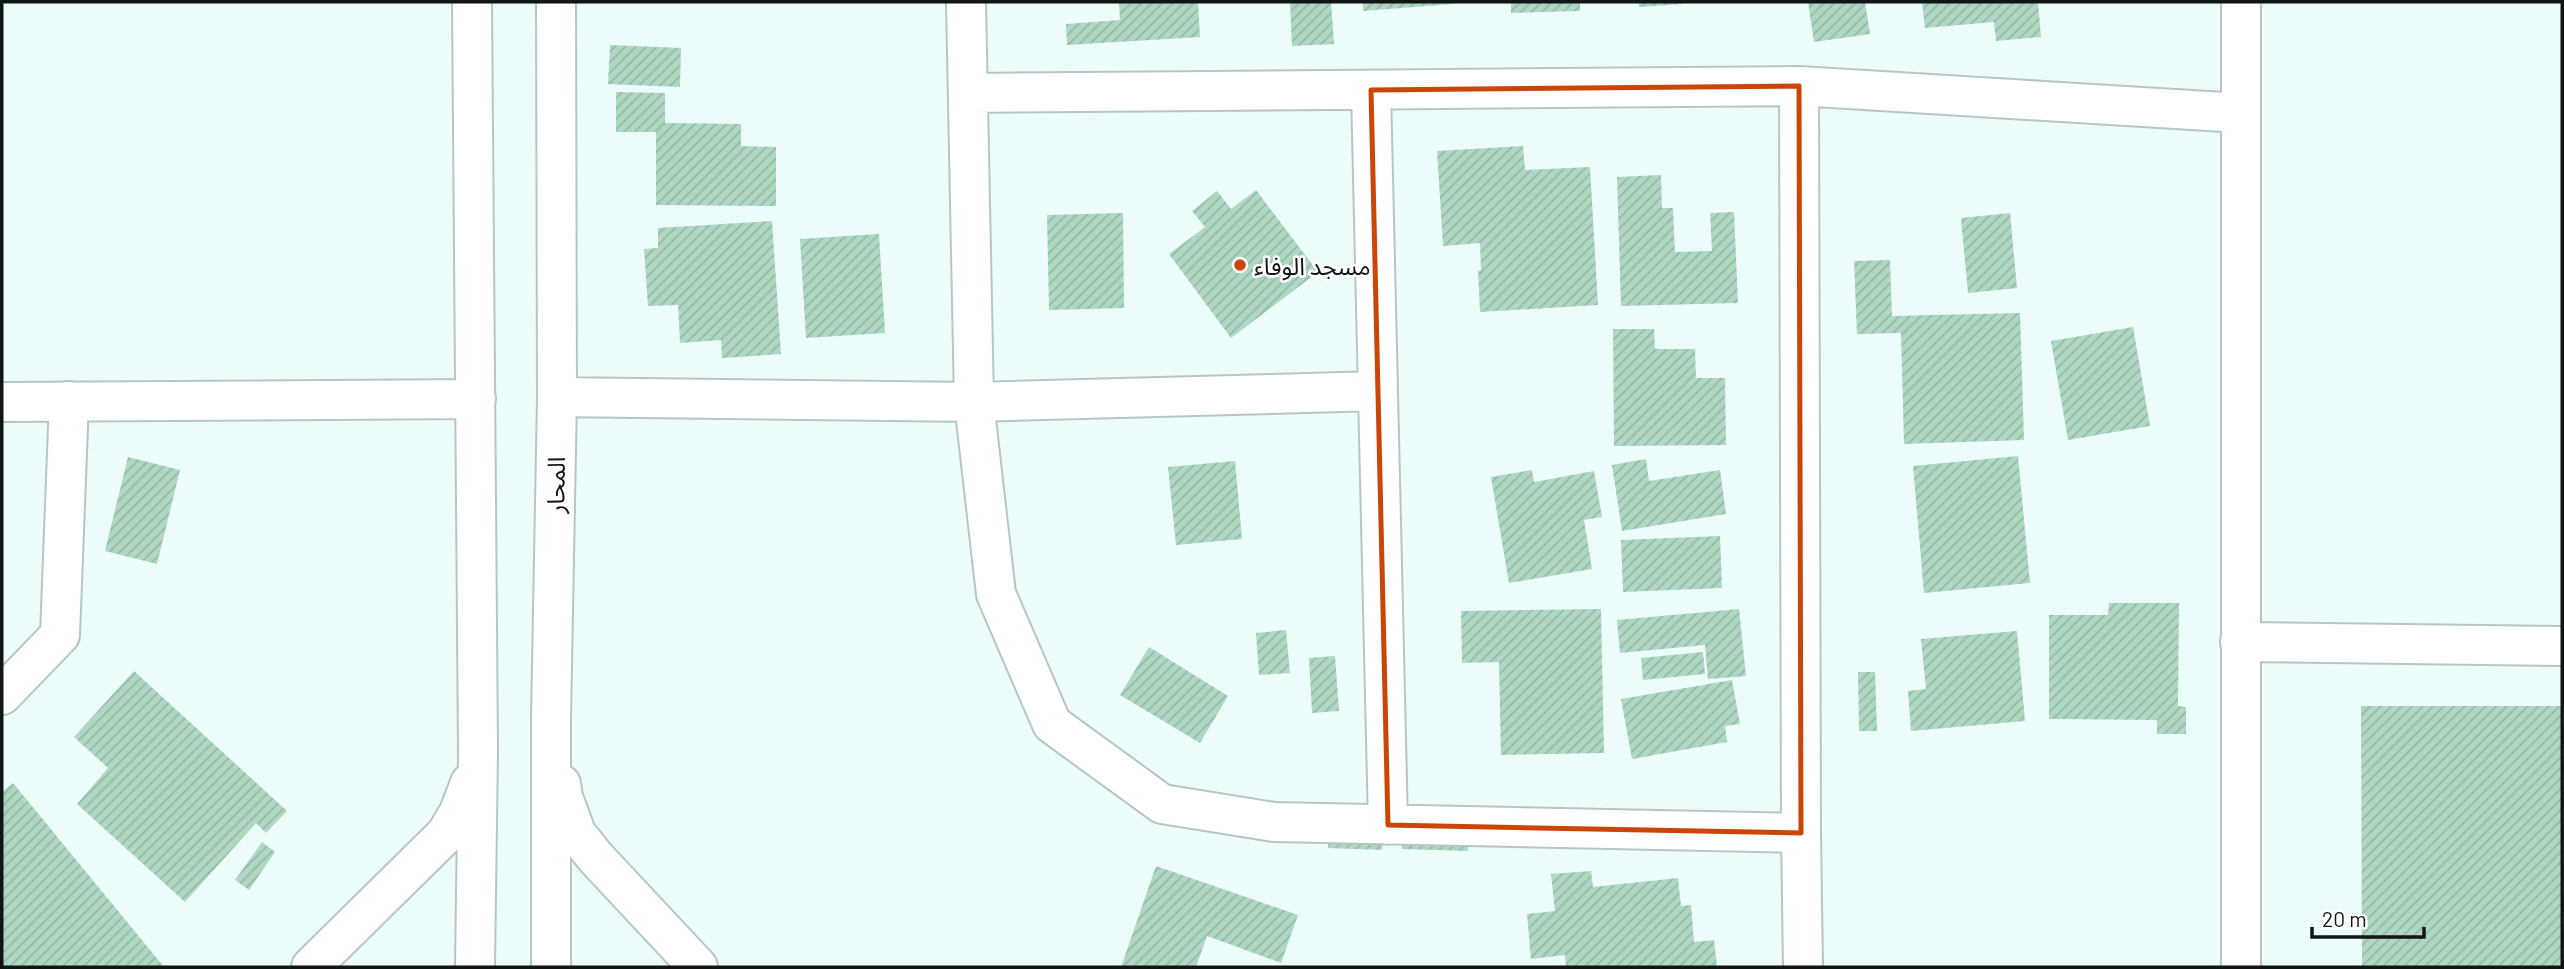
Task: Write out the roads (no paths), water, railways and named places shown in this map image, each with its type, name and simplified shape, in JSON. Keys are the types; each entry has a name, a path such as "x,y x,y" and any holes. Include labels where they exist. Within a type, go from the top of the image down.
{"street":[{"path":"472,2 478,751 475,967"},
{"name":"المحار","path":"551,967 556,2"},
{"path":"966,2 974,402 996,594 1052,724 1162,804 1274,822 1801,834"},
{"path":"2241,2 2241,967"},
{"path":"969,93 1799,86 2241,113"},
{"path":"1799,86 1803,967"},
{"path":"1371,90 1388,825"},
{"path":"556,397 974,402 1378,391"},
{"path":"2,402 476,399"},
{"path":"2,695 60,635 69,401"},
{"path":"2240,642 2562,646"},
{"path":"551,719 563,797 576,833 698,967"},
{"path":"312,967 446,835 467,793 478,751"},
{"path":"448,967 475,900"},
{"path":"550,901 569,967"}],"place":[{"name":"مسجد الوفاء","path":"1240,265"}]}
